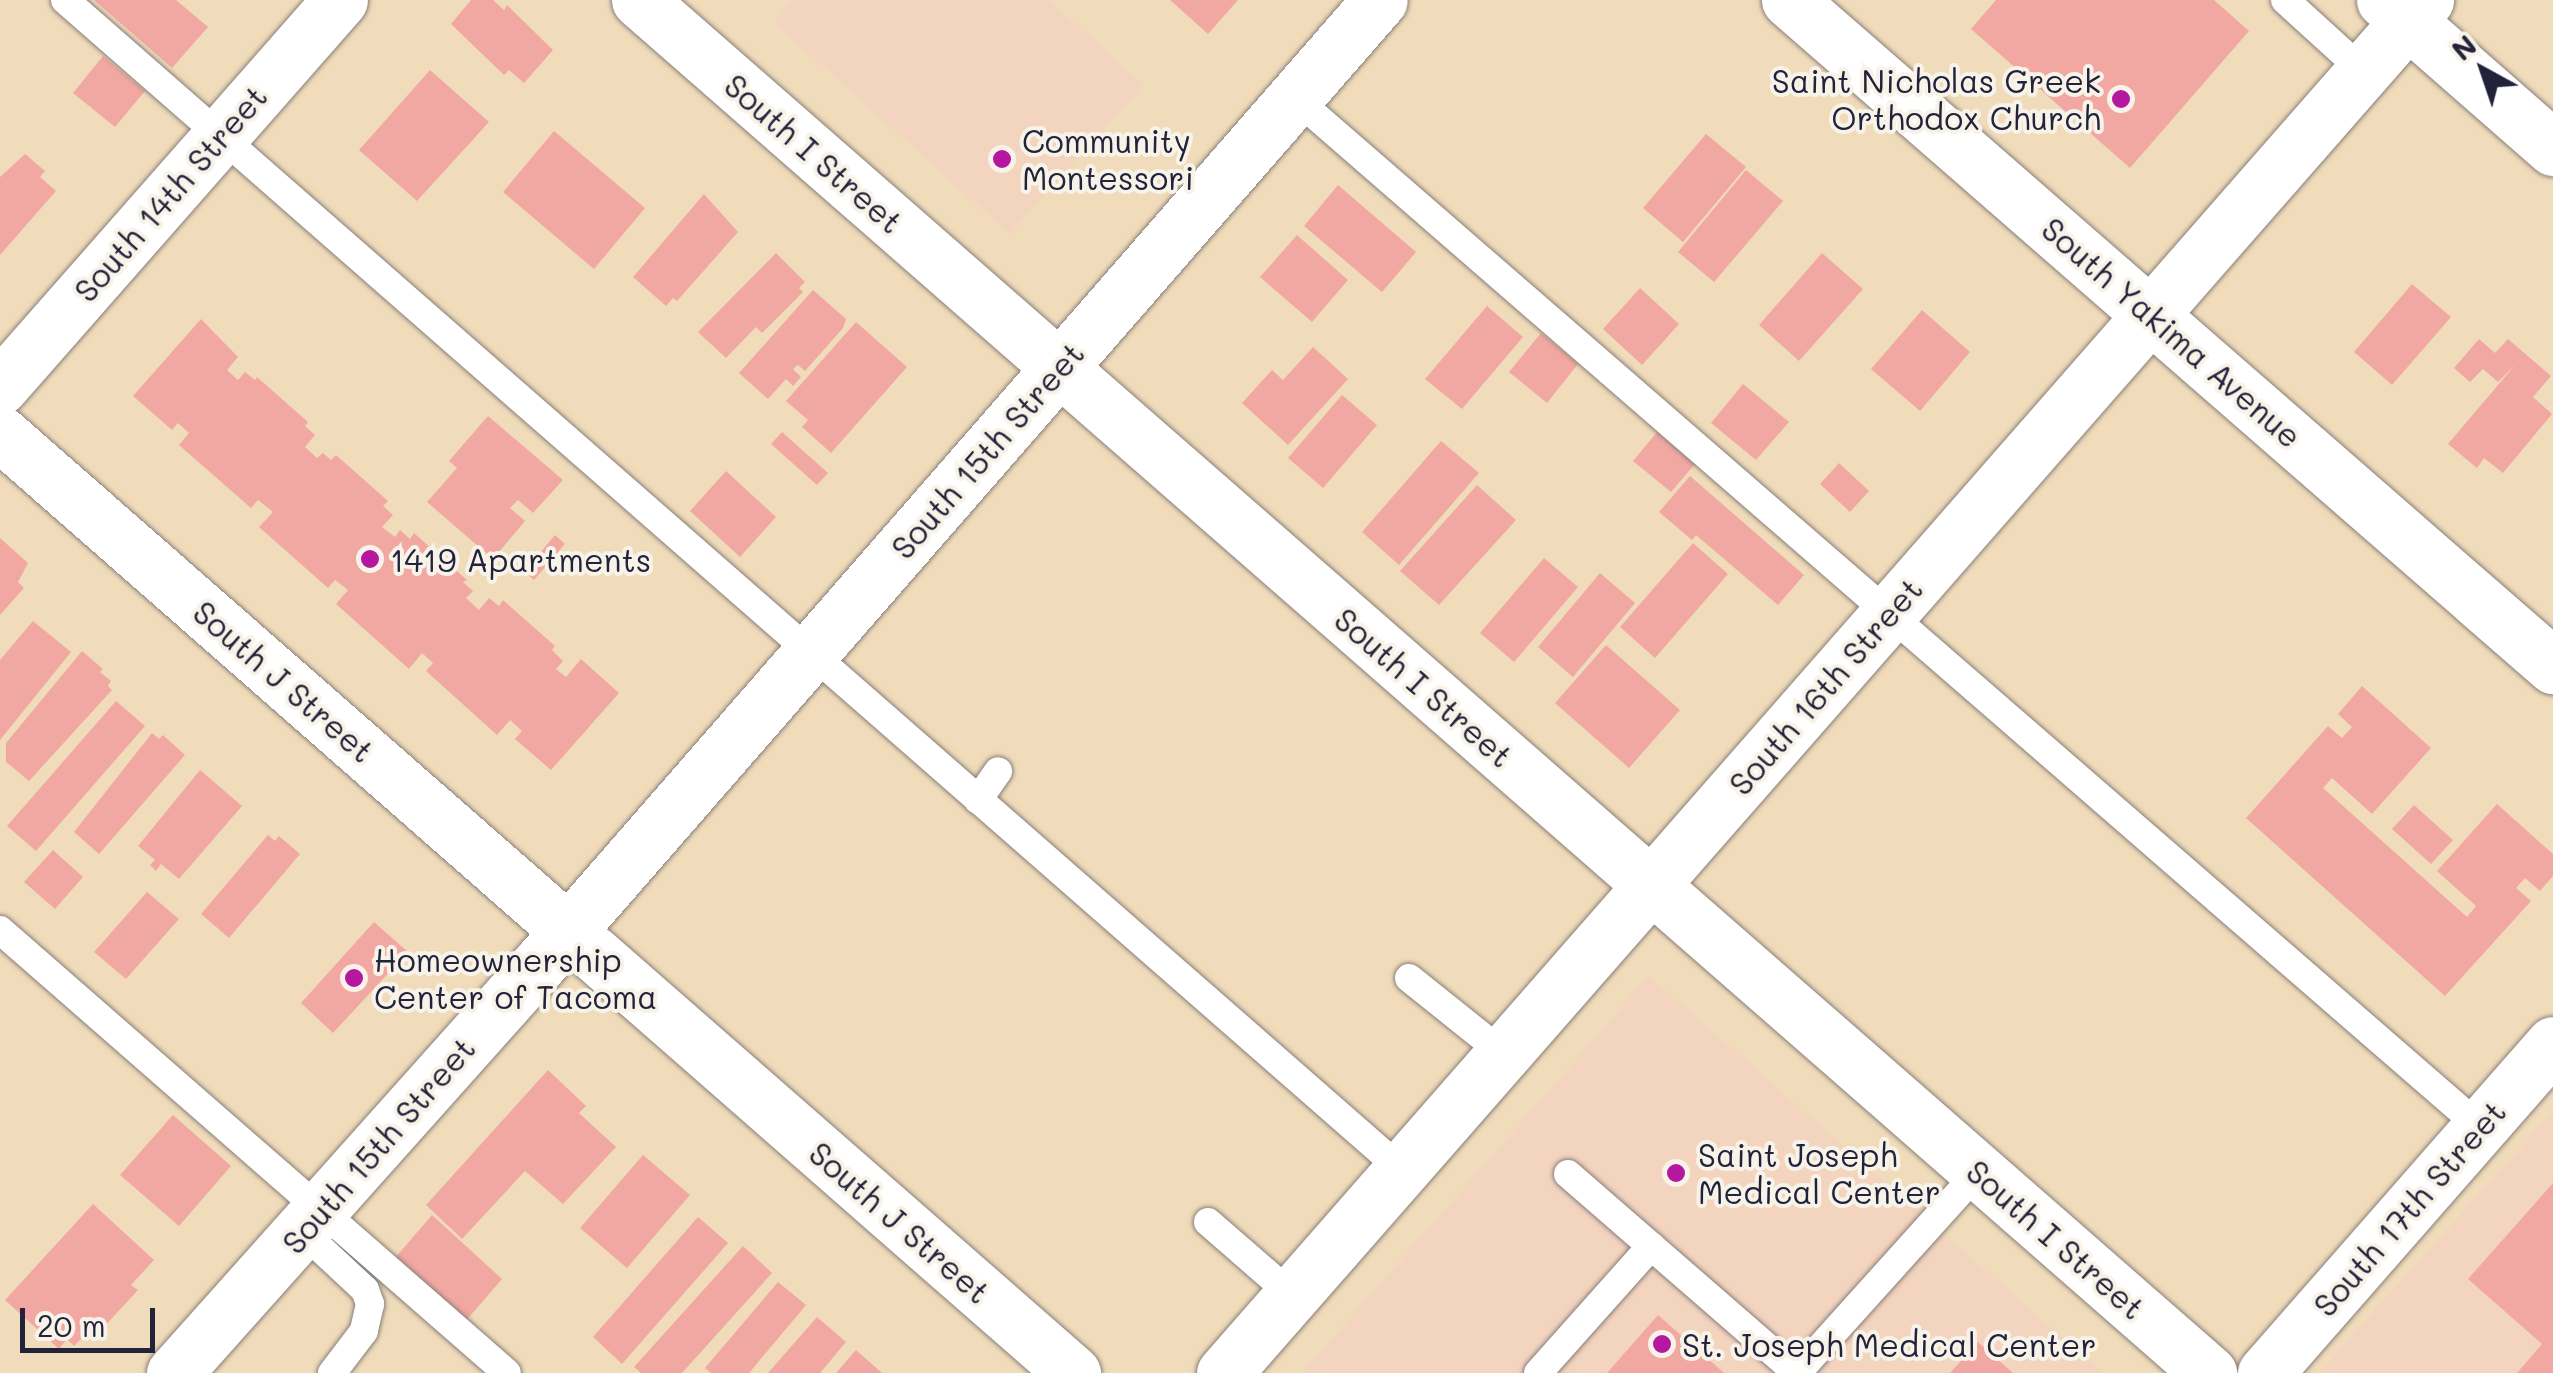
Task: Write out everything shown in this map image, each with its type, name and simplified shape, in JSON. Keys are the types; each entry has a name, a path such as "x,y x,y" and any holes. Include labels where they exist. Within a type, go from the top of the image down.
{"street":[{"name":"South 14th Street","path":"0,386 340,0"},
{"name":"South I Street","path":"638,0 2209,1373"},
{"name":"South 15th Street","path":"174,1373 573,936 809,653 1380,0"},
{"name":"South Yakima Avenue","path":"1790,0 2553,666"},
{"name":"South 16th Street","path":"1224,1373 2363,71 2406,7"},
{"path":"2406,7 2553,148"},
{"name":"South J Street","path":"0,433 1073,1373"},
{"name":"South 17th Street","path":"2265,1373 2553,1044"}],"lane":[{"path":"66,0 1402,1170"},
{"path":"2284,0 2363,71"},
{"path":"1294,98 2480,1127"},
{"path":"978,800 998,772"},
{"path":"0,930 311,1222 507,1373"},
{"path":"1410,978 1504,1054"},
{"path":"1568,1174 1797,1373 1978,1172"},
{"path":"311,1222 365,1290 370,1304 364,1331 332,1373"},
{"path":"1208,1222 1292,1295"},
{"path":"1538,1373 1651,1246"}],"shaded area":[{"name":"Community Montessori","path":"794,0 1049,0 1143,85 1010,234 774,22"},
{"name":"Saint Joseph Medical Center","path":"1649,976 2103,1373 1302,1373"},
{"path":"2553,1112 2553,1373 2318,1373"}],"building":[{"path":"94,0 176,0 208,27 172,68"},
{"path":"471,0 493,0 504,10 507,5 553,50 524,83 509,70 504,75 451,24"},
{"path":"1170,0 1238,0 1208,34"},
{"name":"Saint Nicholas Greek Orthodox Church","path":"1996,0 2214,0 2249,31 2130,168 1971,29"},
{"path":"103,56 145,91 115,127 73,93"},
{"path":"430,70 489,122 417,201 359,150"},
{"path":"554,131 645,208 594,269 503,192"},
{"path":"1706,134 1746,167 1683,242 1643,208"},
{"path":"25,154 45,171 40,177 56,191 0,255 0,177"},
{"path":"1746,170 1783,201 1714,282 1678,252"},
{"path":"1338,185 1416,252 1382,292 1304,226"},
{"path":"704,194 738,232 677,301 673,298 666,306 633,277"},
{"path":"1297,235 1348,280 1312,322 1260,277"},
{"path":"776,253 805,282 799,288 803,292 762,333 756,327 726,358 698,332"},
{"path":"1822,253 1863,289 1799,361 1759,325"},
{"path":"2412,284 2451,317 2392,385 2354,352"},
{"path":"1640,288 1679,324 1642,365 1603,329"},
{"path":"813,290 846,319 843,328 805,371 798,365 793,369 801,377 793,386 786,379 768,399 739,373"},
{"path":"1487,306 1523,337 1462,409 1425,379"},
{"path":"1922,310 1970,352 1920,411 1871,369"},
{"name":"1419 Apartments","path":"201,319 238,357 227,370 238,380 245,372 255,380 257,377 308,422 305,426 315,435 305,447 317,458 323,453 331,460 336,455 388,501 383,506 393,515 382,527 395,537 400,530 410,539 414,533 467,580 463,582 473,591 466,598 479,610 489,598 499,606 503,600 555,646 552,650 563,661 556,669 566,677 581,659 619,693 551,770 515,739 522,731 510,720 497,735 426,671 433,663 422,653 409,669 336,604 348,590 335,580 328,588 259,527 273,512 258,500 251,508 179,445 189,433 178,423 172,430 133,396"},
{"path":"856,322 907,367 831,453 802,427 808,420 786,401"},
{"path":"1541,333 1578,364 1547,403 1509,372"},
{"path":"2479,339 2495,353 2508,339 2551,376 2533,397 2552,414 2503,473 2484,458 2477,468 2448,444 2515,365 2498,382 2483,369 2470,382 2454,368"},
{"path":"1313,347 1348,379 1288,445 1242,403 1272,370 1283,380"},
{"path":"1743,384 1789,422 1756,460 1711,423"},
{"path":"1342,395 1377,425 1323,488 1288,458"},
{"path":"488,416 563,480 533,513 518,500 510,508 525,521 493,559 427,502 457,468 449,461"},
{"path":"782,432 828,473 817,485 771,444"},
{"path":"1657,432 1695,464 1671,492 1633,461"},
{"path":"1441,441 1479,473 1399,565 1362,532"},
{"path":"1839,463 1869,491 1850,512 1820,484"},
{"path":"726,471 776,517 740,557 690,511"},
{"path":"1690,476 1804,575 1778,605 1696,535 1692,540 1659,512"},
{"path":"1477,485 1516,520 1439,605 1400,571"},
{"path":"555,535 565,544 534,580 524,571 529,566 522,560 529,552 535,559"},
{"path":"0,538 28,563 18,582 24,588 0,615"},
{"path":"1693,543 1728,574 1655,658 1620,627"},
{"path":"1544,558 1578,587 1514,662 1480,633"},
{"path":"1600,573 1635,603 1573,677 1538,647"},
{"path":"33,621 71,652 0,740 0,660"},
{"path":"1606,645 1680,710 1629,768 1555,703"},
{"path":"82,651 103,669 100,672 111,681 108,686 112,690 29,781 6,762 6,743"},
{"path":"2362,686 2431,748 2372,814 2332,778 2323,788 2467,917 2476,906 2437,871 2497,804 2553,854 2553,876 2540,891 2525,878 2516,888 2531,901 2445,996 2246,818 2328,726 2342,738 2352,727 2338,714"},
{"path":"116,701 145,726 36,851 7,826"},
{"path":"152,733 159,739 163,735 185,755 99,854 74,832"},
{"path":"200,770 242,806 179,879 161,864 156,871 150,865 155,860 138,846"},
{"path":"2414,805 2453,840 2431,864 2392,829"},
{"path":"268,835 275,841 279,836 300,854 229,938 201,914"},
{"path":"53,850 83,877 55,909 24,882"},
{"path":"147,892 179,919 126,979 94,952"},
{"name":"Homeownership Center of Tacoma","path":"374,922 408,952 333,1033 301,1003"},
{"path":"548,1070 586,1106 579,1113 616,1147 563,1204 525,1171 462,1239 426,1205"},
{"path":"173,1115 231,1166 179,1226 120,1175"},
{"path":"643,1155 690,1195 627,1268 580,1228"},
{"path":"2553,1183 2553,1373 2517,1373 2542,1344 2468,1279"},
{"path":"93,1204 154,1260 131,1285 138,1290 91,1341 85,1335 74,1346 67,1339 59,1349 5,1300"},
{"path":"432,1215 502,1279 465,1322 394,1259"},
{"path":"698,1217 728,1243 622,1364 593,1337"},
{"path":"743,1246 772,1273 682,1373 641,1373 634,1367"},
{"path":"778,1282 806,1305 749,1373 711,1373 705,1368"},
{"name":"St. Joseph Medical Center","path":"1658,1315 1724,1373 1607,1373"},
{"path":"817,1317 846,1342 820,1373 768,1373"},
{"name":"St. Joseph Medical Center","path":"1978,1342 2013,1373 1950,1373"},
{"path":"856,1350 882,1373 836,1373"}],"place":[{"name":"Saint Nicholas Greek Orthodox Church","path":"2121,99"},
{"name":"Community Montessori","path":"1002,159"},
{"name":"1419 Apartments","path":"370,559"},
{"name":"Homeownership Center of Tacoma","path":"354,978"},
{"name":"Saint Joseph Medical Center","path":"1676,1173"},
{"name":"St. Joseph Medical Center","path":"1662,1344"}]}
